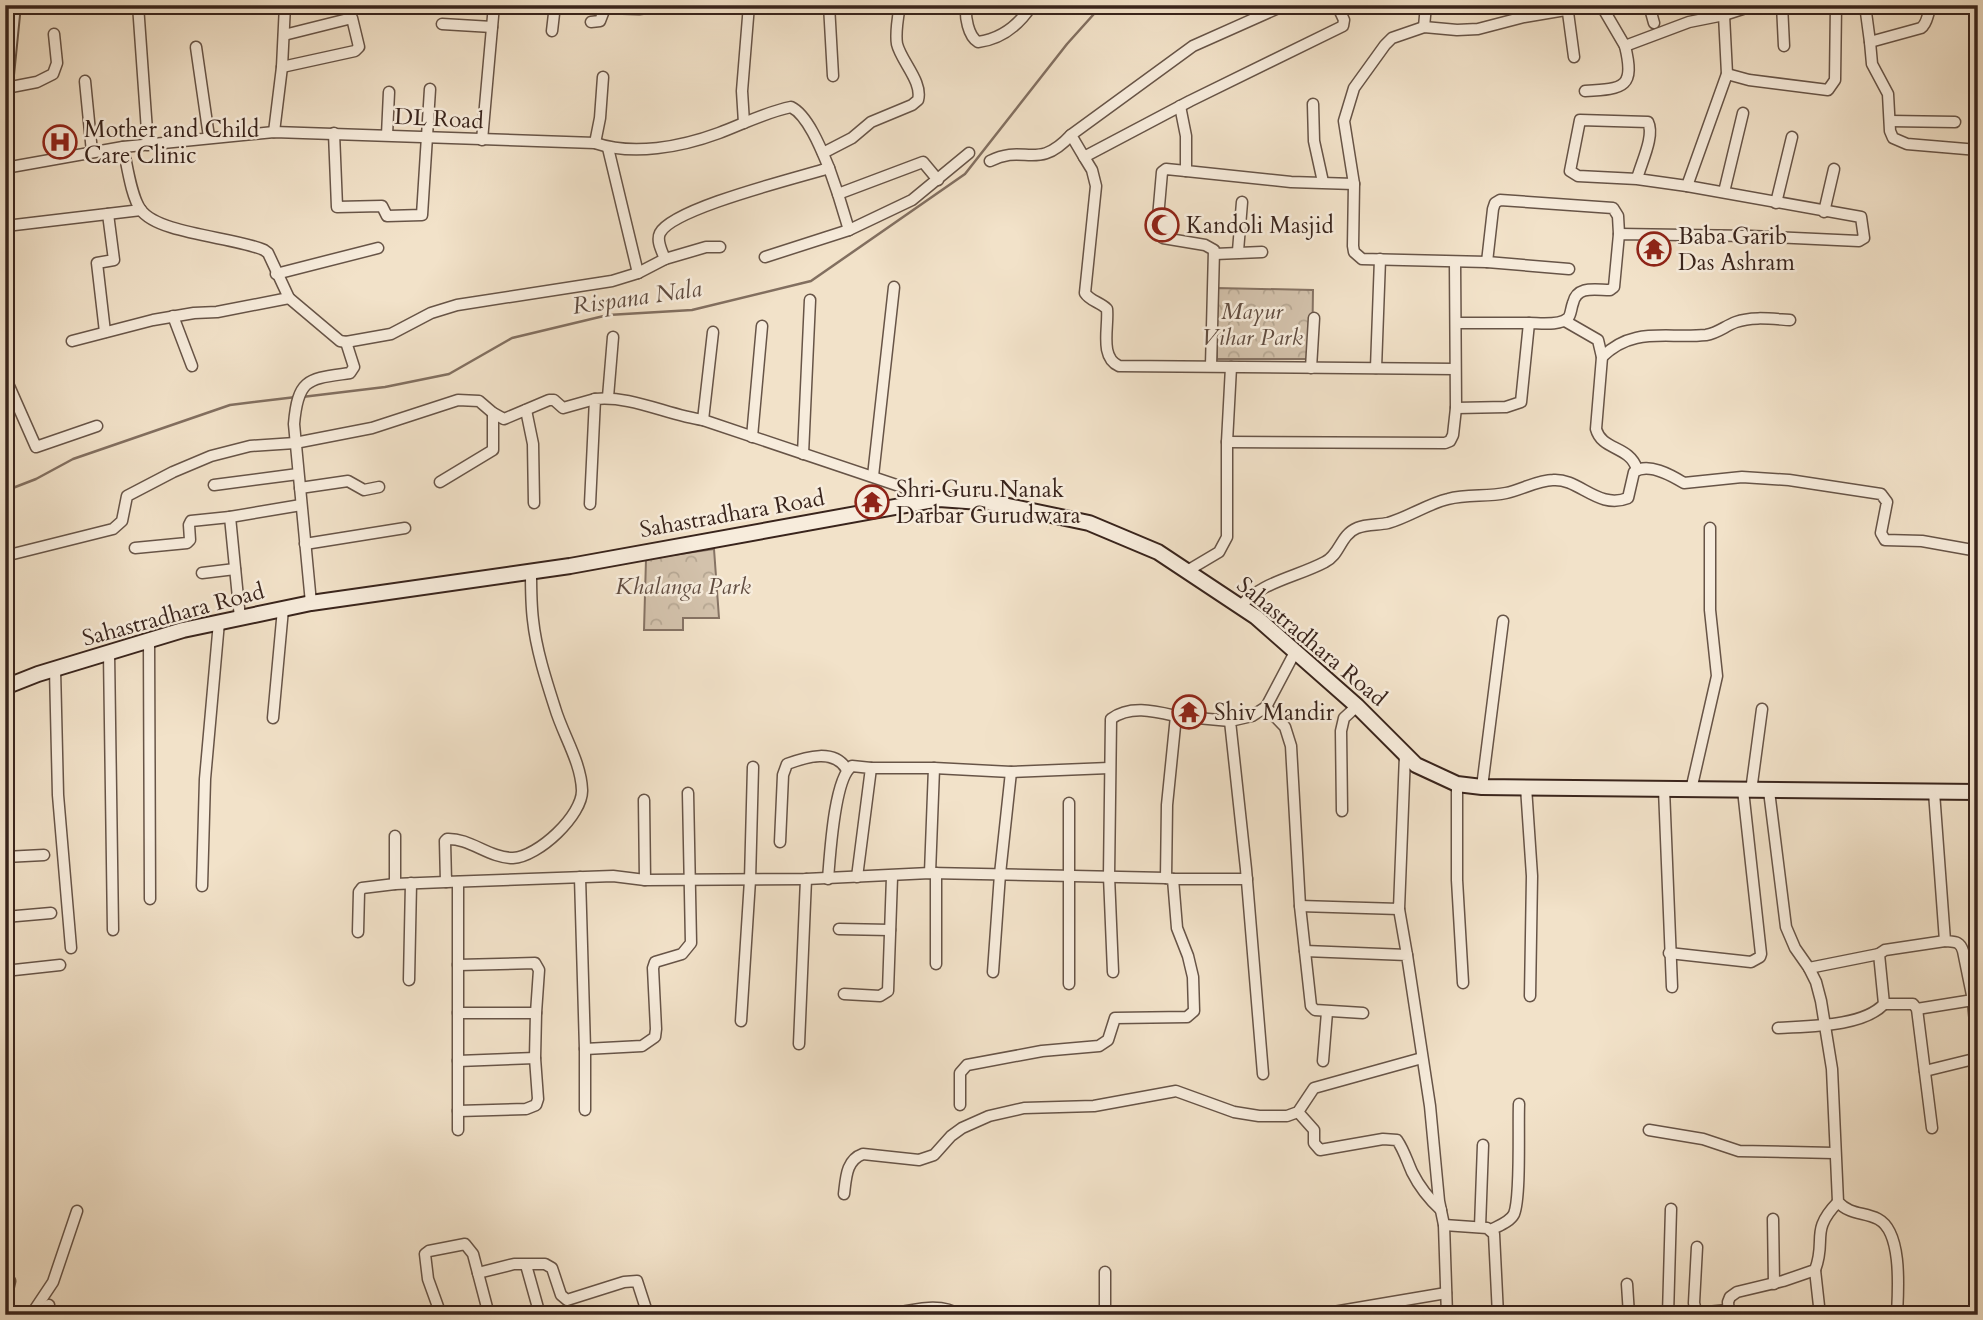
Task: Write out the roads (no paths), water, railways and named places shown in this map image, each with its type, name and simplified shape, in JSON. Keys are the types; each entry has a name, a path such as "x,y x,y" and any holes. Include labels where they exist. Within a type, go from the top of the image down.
{"main road":[{"name":"Sahastradhara Road","path":"5,687 149,641 219,622 311,603 531,572 939,499 995,503 1089,523 1158,552 1256,617 1357,706 1416,765 1457,784 1482,787 1978,792"}],"street":[{"path":"5,114 14,5"},
{"path":"138,5 148,145"},
{"path":"274,132 282,67 285,5"},
{"path":"482,139 494,5"},
{"path":"552,32 555,5"},
{"path":"591,22 600,21 605,8 639,9 671,5"},
{"path":"744,123 742,91 749,5"},
{"path":"829,5 834,76"},
{"path":"823,153 852,138 871,122 918,100 918,89 898,48 896,38 900,5"},
{"path":"966,5 967,21 973,39 978,43 1014,28 1032,5"},
{"path":"990,161 1000,155 1045,155 1058,149 1071,135 1193,46 1285,5"},
{"path":"1084,156 1343,26 1344,20 1337,5"},
{"path":"1424,27 1426,5"},
{"path":"1569,270 1487,262 1358,257 1353,246 1354,184 1345,121 1354,88 1392,38 1424,27 1478,29 1567,7 1595,5"},
{"path":"1585,91 1602,90 1626,82 1629,78 1625,46 1601,5"},
{"path":"1649,5 1654,23"},
{"path":"1625,46 1689,22 1755,5"},
{"path":"1782,5 1784,46"},
{"path":"1727,74 1749,80 1828,90 1835,80 1836,5"},
{"path":"1865,5 1872,64 1888,94 1891,135 1897,142 1978,150"},
{"path":"1870,42 1921,28 1927,23 1928,13 1933,5"},
{"path":"1567,7 1574,57"},
{"path":"1687,186 1727,74 1724,15"},
{"path":"282,67 355,51 359,47 352,18 284,35"},
{"path":"442,24 492,27"},
{"path":"6,80 37,82 56,71 54,34"},
{"path":"196,47 209,137"},
{"path":"595,144 603,77"},
{"path":"85,81 92,152"},
{"path":"334,133 336,206 382,206 387,216 420,215 423,213 430,89"},
{"path":"387,135 389,92"},
{"path":"1313,104 1314,141 1323,182"},
{"path":"1180,106 1186,136 1186,171"},
{"name":"DL Road","path":"6,168 123,147 274,132 595,144 608,148 647,150 716,134 791,107 802,117 823,153 849,230"},
{"path":"1724,192 1744,113"},
{"path":"1619,234 1863,240 1861,217 1687,186 1637,179 1578,176 1570,171 1580,120 1647,122 1650,125 1650,134 1637,179"},
{"path":"1890,121 1955,122"},
{"path":"1071,135 1092,170 1096,186 1085,293 1088,299 1107,309 1107,354 1110,360 1119,366 1455,369"},
{"path":"1776,203 1792,137"},
{"path":"5,138 6,233 108,214 141,211 158,222 264,250 289,298 332,335 346,342 391,334 431,313 457,305 612,281 639,273 664,259 706,247 720,247"},
{"path":"123,147 141,211"},
{"path":"608,148 639,273"},
{"path":"765,257 849,230 912,200 969,153"},
{"path":"838,194 923,162 937,180"},
{"path":"664,259 658,240 659,234 681,215 829,168"},
{"path":"1210,366 1215,254 1210,247 1168,240 1158,234 1162,172 1166,169 1292,183 1354,184"},
{"path":"1824,212 1834,169"},
{"path":"1487,262 1493,209 1495,203 1500,200 1613,208 1618,216 1619,234 1614,287 1610,290 1583,290 1575,296 1570,317 1565,321"},
{"path":"1238,251 1242,201"},
{"path":"106,332 97,263 114,260 108,214"},
{"path":"276,274 378,248"},
{"path":"1215,254 1262,252"},
{"path":"1376,369 1380,259"},
{"path":"1227,442 1450,441 1456,408 1455,262"},
{"path":"873,476 894,287"},
{"path":"72,341 173,316 217,312 289,298"},
{"path":"803,454 810,300"},
{"path":"173,316 192,366"},
{"path":"1311,368 1314,318"},
{"path":"1602,357 1615,345 1633,337 1704,335 1717,333 1736,322 1790,320"},
{"path":"1456,323 1565,321 1598,340 1602,357 1597,434 1606,443 1630,456 1637,469"},
{"path":"1456,408 1494,408 1515,406 1521,402 1530,323"},
{"path":"752,437 762,326"},
{"path":"703,420 713,332"},
{"path":"608,397 613,337"},
{"path":"311,603 295,443 295,406 308,381 350,373 353,370 346,342"},
{"path":"1187,571 1219,552 1227,537 1227,442 1231,367"},
{"path":"5,377 36,447 97,426"},
{"path":"5,556 113,529 122,521 127,496 173,471 211,456 250,446 295,443 372,428 458,400 479,401 504,419 549,400 554,400 563,408 608,397 703,420 939,499"},
{"path":"590,504 595,399"},
{"path":"526,410 533,444 534,503"},
{"path":"440,482 493,450 493,413"},
{"path":"1637,469 1665,472 1684,482 1742,477 1799,481 1881,494 1887,502 1881,533 1885,540 1922,541 1978,551"},
{"path":"1240,607 1257,591 1325,562 1336,553 1348,534 1358,527 1386,523 1444,500 1504,494 1550,480 1573,484 1587,494 1607,500 1621,500 1629,495 1637,469"},
{"path":"214,485 298,474"},
{"path":"300,488 348,481 364,489 379,487"},
{"path":"135,548 187,543 190,540 191,521 302,505"},
{"path":"230,517 240,618"},
{"path":"305,544 405,528"},
{"path":"1691,790 1717,676 1710,610 1710,528"},
{"path":"202,573 235,569"},
{"path":"446,882 447,839 461,840 494,854 514,858 542,845 558,833 581,799 578,771 554,707 537,643 533,621 531,572"},
{"path":"273,718 284,609"},
{"path":"1482,787 1503,621"},
{"path":"202,886 205,779 219,622"},
{"path":"149,641 150,900"},
{"path":"1113,972 1109,876 1111,719 1119,713 1131,710 1230,721 1252,716 1266,707 1295,652"},
{"path":"109,653 113,930"},
{"path":"55,669 58,795 71,948"},
{"path":"1342,811 1341,731 1344,718 1357,706"},
{"path":"1266,707 1285,727 1291,746 1300,906 1311,1006 1315,1010 1327,1012 1363,1013"},
{"path":"1669,953 1751,962 1760,957 1747,790 1762,709"},
{"path":"960,1105 960,1073 967,1065 1042,1051 1099,1046 1108,1040 1115,1018 1187,1017 1196,1006 1193,977 1177,928 1169,879 1167,805 1176,716"},
{"path":"1230,721 1247,879 1262,1074"},
{"path":"1405,755 1399,909 1430,1106 1444,1226 1447,1315"},
{"path":"780,842 783,775 787,764 818,757 832,757 839,759 847,769"},
{"path":"828,879 834,816 847,769 852,766 1011,772 1109,768"},
{"path":"741,1021 750,880 753,767"},
{"path":"857,877 871,768"},
{"path":"934,768 936,964"},
{"path":"993,972 1011,772"},
{"path":"1457,784 1457,880 1463,983"},
{"path":"1526,787 1532,876 1530,996"},
{"path":"1664,789 1672,987"},
{"path":"1769,791 1786,927 1795,948 1816,982 1832,1069 1838,1202 1844,1209 1880,1220 1889,1230 1899,1271 1897,1315"},
{"path":"1934,792 1945,941"},
{"path":"585,1049 642,1045 655,1037 653,968 659,960 682,954 689,949 691,943 688,793"},
{"path":"644,800 645,880"},
{"path":"1069,803 1069,984"},
{"path":"395,836 395,884"},
{"path":"5,857 44,855"},
{"path":"358,932 359,892 362,888 411,883 613,876 645,880 806,880 933,873 1247,879"},
{"path":"580,877 585,1110"},
{"path":"844,994 880,996 886,993 892,877"},
{"path":"799,1044 806,880"},
{"path":"458,882 458,1130"},
{"path":"409,980 411,883"},
{"path":"1300,906 1399,909"},
{"path":"5,917 51,913"},
{"path":"839,929 890,930"},
{"path":"1809,968 1879,954 1885,950 1945,941 1961,945 1973,1000 1978,1058 1925,1071"},
{"path":"1305,951 1407,955"},
{"path":"1879,954 1884,1004"},
{"path":"458,965 536,963 539,970 536,1105 526,1109 458,1111"},
{"path":"5,971 60,965"},
{"path":"1917,1009 1973,1000"},
{"path":"1777,1028 1824,1025 1862,1018 1884,1004 1913,1004 1917,1009 1932,1128"},
{"path":"1323,1061 1327,1012"},
{"path":"458,1013 536,1013"},
{"path":"458,1061 535,1058"},
{"path":"844,1194 848,1168 856,1157 863,1154 928,1159 962,1128 989,1116 1024,1108 1094,1106 1176,1091 1234,1111 1259,1116 1287,1116 1298,1112 1314,1087 1422,1058"},
{"path":"1444,1226 1486,1229 1513,1216 1519,1104"},
{"path":"1298,1112 1314,1130 1314,1143 1320,1150 1382,1139 1397,1140 1429,1200 1441,1210"},
{"path":"1648,1130 1703,1139 1739,1151 1834,1153"},
{"path":"1483,1145 1486,1229 1495,1237 1498,1315"},
{"path":"1821,1315 1815,1270 1821,1223 1838,1202"},
{"path":"1668,1315 1671,1209"},
{"path":"31,1315 53,1282 78,1211"},
{"path":"1773,1219 1774,1284"},
{"path":"441,1315 428,1279 425,1255 429,1251 465,1244 473,1254 489,1315"},
{"path":"1697,1247 1693,1303 1699,1315 1707,1312 1729,1312 1730,1297 1737,1292 1774,1284 1815,1270"},
{"path":"478,1273 514,1264 545,1264 552,1268 561,1295 568,1300 624,1282 637,1282 648,1315"},
{"path":"526,1265 540,1315"},
{"path":"1105,1272 1105,1315"},
{"path":"5,1303 10,1281"},
{"path":"1627,1284 1629,1315"},
{"path":"1316,1315 1446,1293"},
{"path":"42,1315 49,1305"},
{"path":"887,1315 937,1308 954,1311 959,1315"}],"waterway":[{"name":"Rispana Nala","path":"302,397 385,387 449,374 512,338 608,315 692,310 811,281 965,174 1067,44 1102,5"},
{"name":"Rispana Nala","path":"5,491 36,479 73,459 230,405 296,397"}],"place":[{"name":"Mother and Child Care Clinic","path":"60,142"},
{"name":"Kandoli Masjid","path":"1162,225"},
{"name":"Baba Garib Das Ashram","path":"1654,249"},
{"name":"Shri Guru Nanak Darbar Gurudwara","path":"872,502"},
{"name":"Shiv Mandir","path":"1189,712"}],"park label":[{"name":"Mayur Vihar Park","path":"1252,324"},
{"name":"Khalanga Park","path":"683,586"}]}
